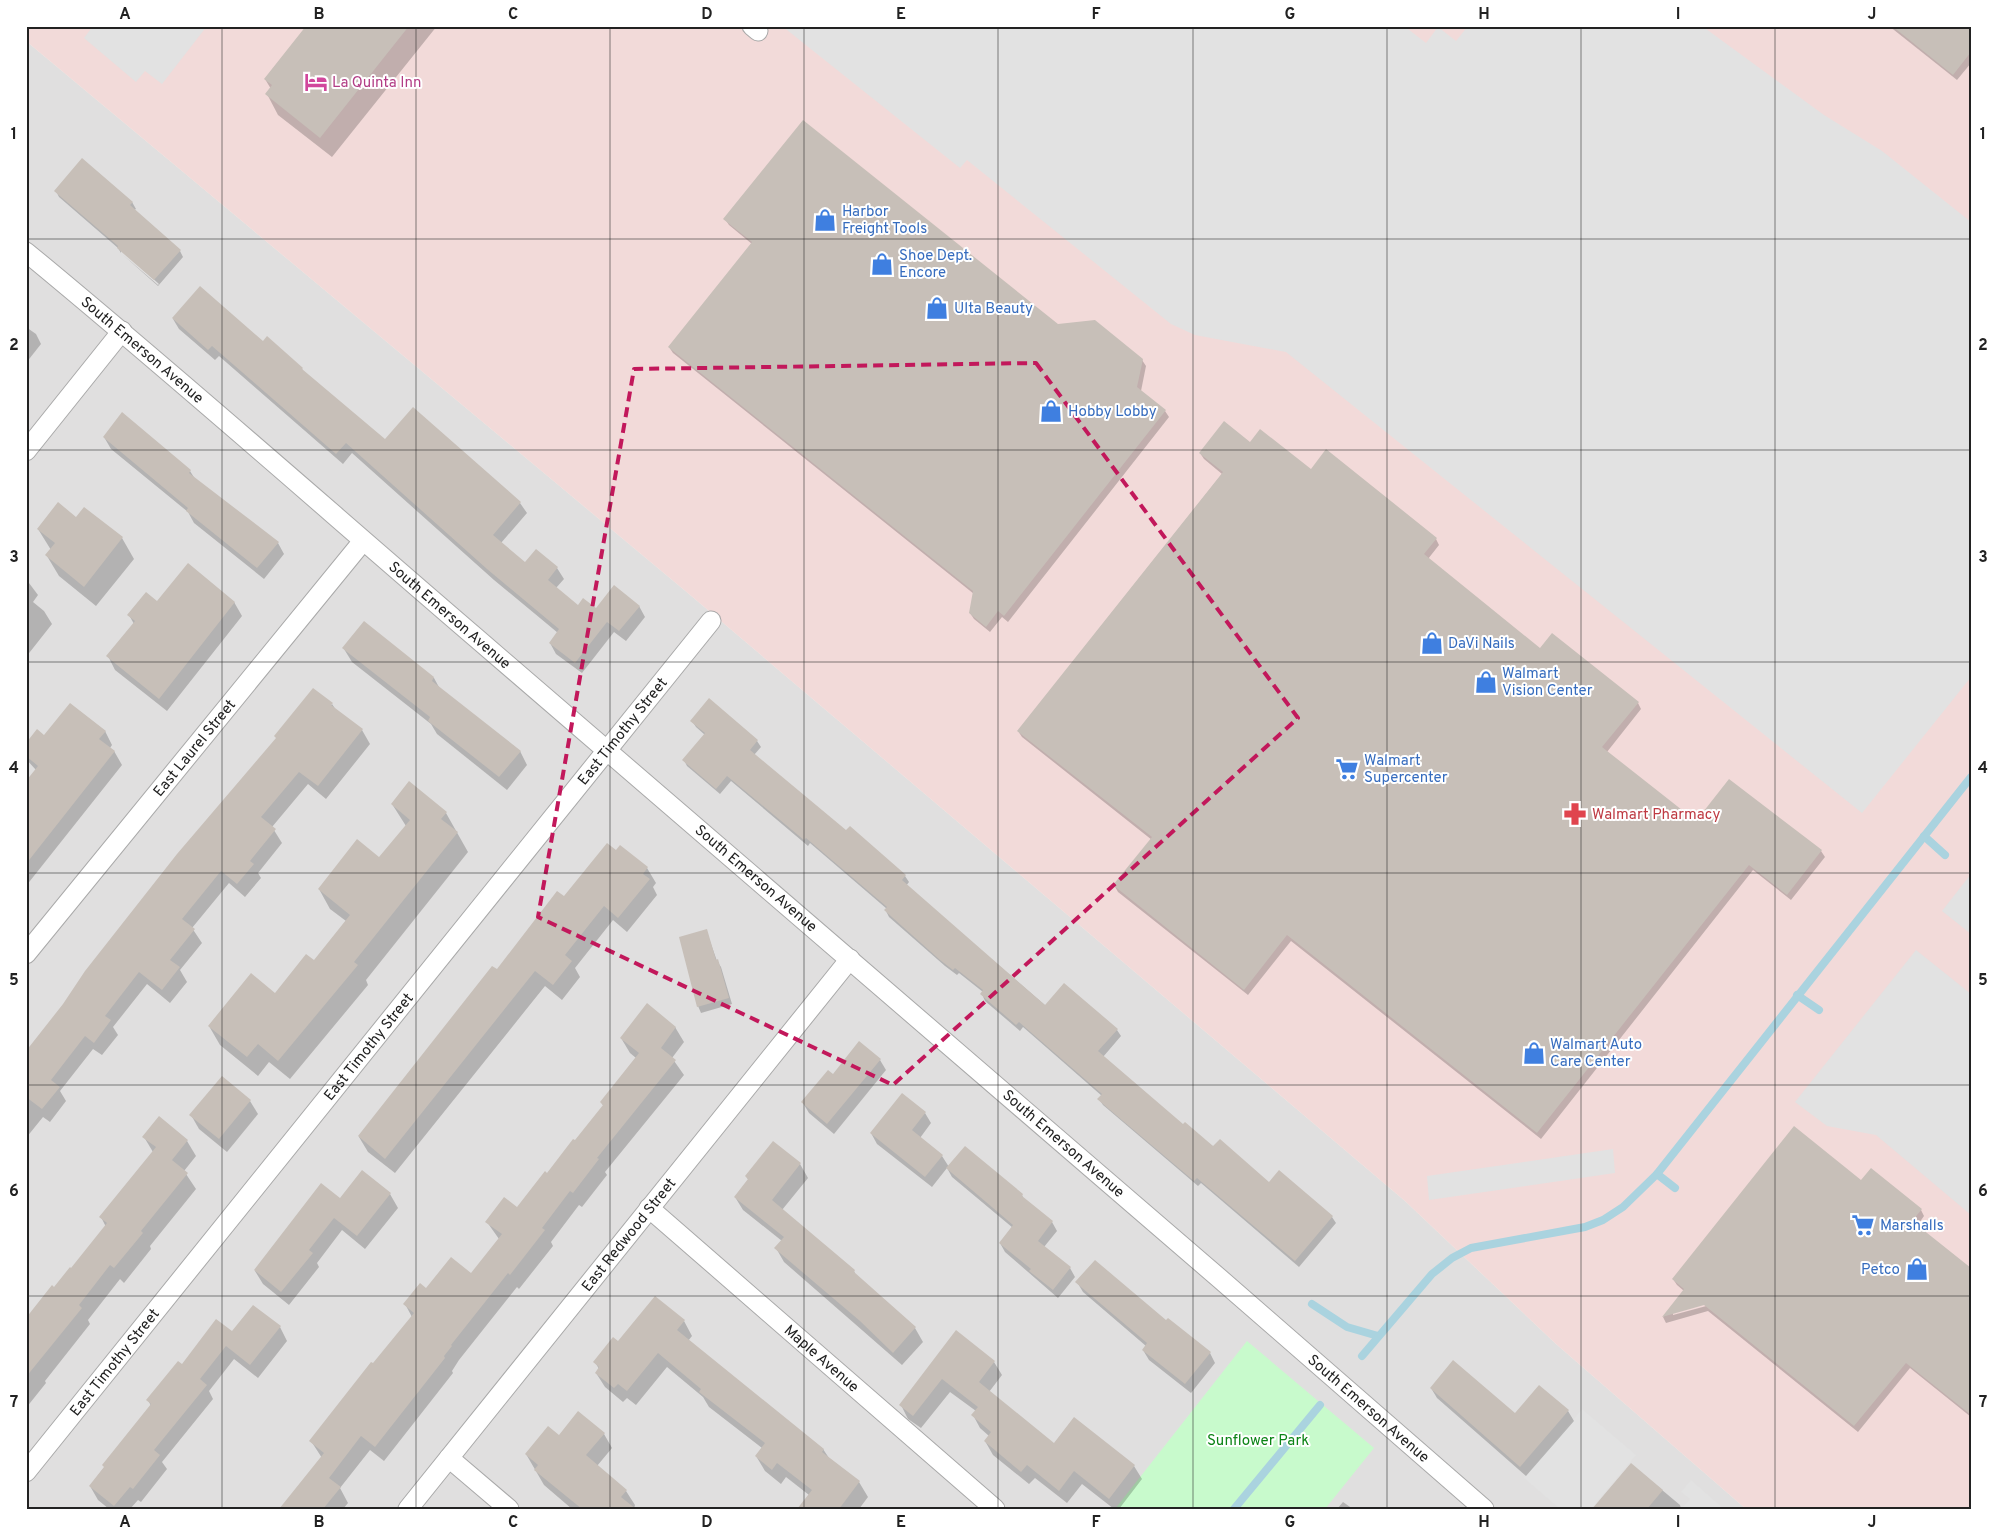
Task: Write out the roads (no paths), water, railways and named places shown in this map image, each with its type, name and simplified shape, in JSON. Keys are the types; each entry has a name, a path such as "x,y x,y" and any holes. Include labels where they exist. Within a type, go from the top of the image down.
{"street":[{"name":"South Emerson Avenue","path":"26,252 122,331 1484,1509"},
{"path":"26,451 122,331"},
{"name":"East Laurel Street","path":"26,954 363,541"},
{"name":"East Timothy Street","path":"26,1472 711,620"},
{"name":"East Redwood Street","path":"408,1509 850,959"},
{"name":"Maple Avenue","path":"649,1208 995,1509"},
{"path":"449,1458 509,1509"}],"waterway":[{"path":"1362,1356 1432,1274 1452,1258 1471,1248 1585,1227 1603,1220 1623,1207 1657,1174 1971,777"},
{"path":"1924,836 1945,855"},
{"path":"1797,995 1819,1010"},
{"path":"1657,1174 1675,1188"},
{"path":"1312,1304 1347,1327 1378,1336"},
{"path":"1234,1509 1320,1405"}],"place":[{"name":"La Quinta Inn","path":"316,82"},
{"name":"Harbor Freight Tools","path":"825,220"},
{"name":"Shoe Dept. Encore","path":"882,264"},
{"name":"Ulta Beauty","path":"937,308"},
{"name":"Hobby Lobby","path":"1051,411"},
{"name":"DaVi Nails","path":"1432,643"},
{"name":"Walmart Vision Center","path":"1486,682"},
{"name":"Walmart Supercenter","path":"1347,769"},
{"name":"Walmart Pharmacy","path":"1575,814"},
{"name":"Walmart Auto Care Center","path":"1534,1053"},
{"name":"Marshalls","path":"1863,1225"},
{"name":"Petco","path":"1917,1269"}],"park label":[{"name":"Sunflower Park","path":"1258,1440"}]}
